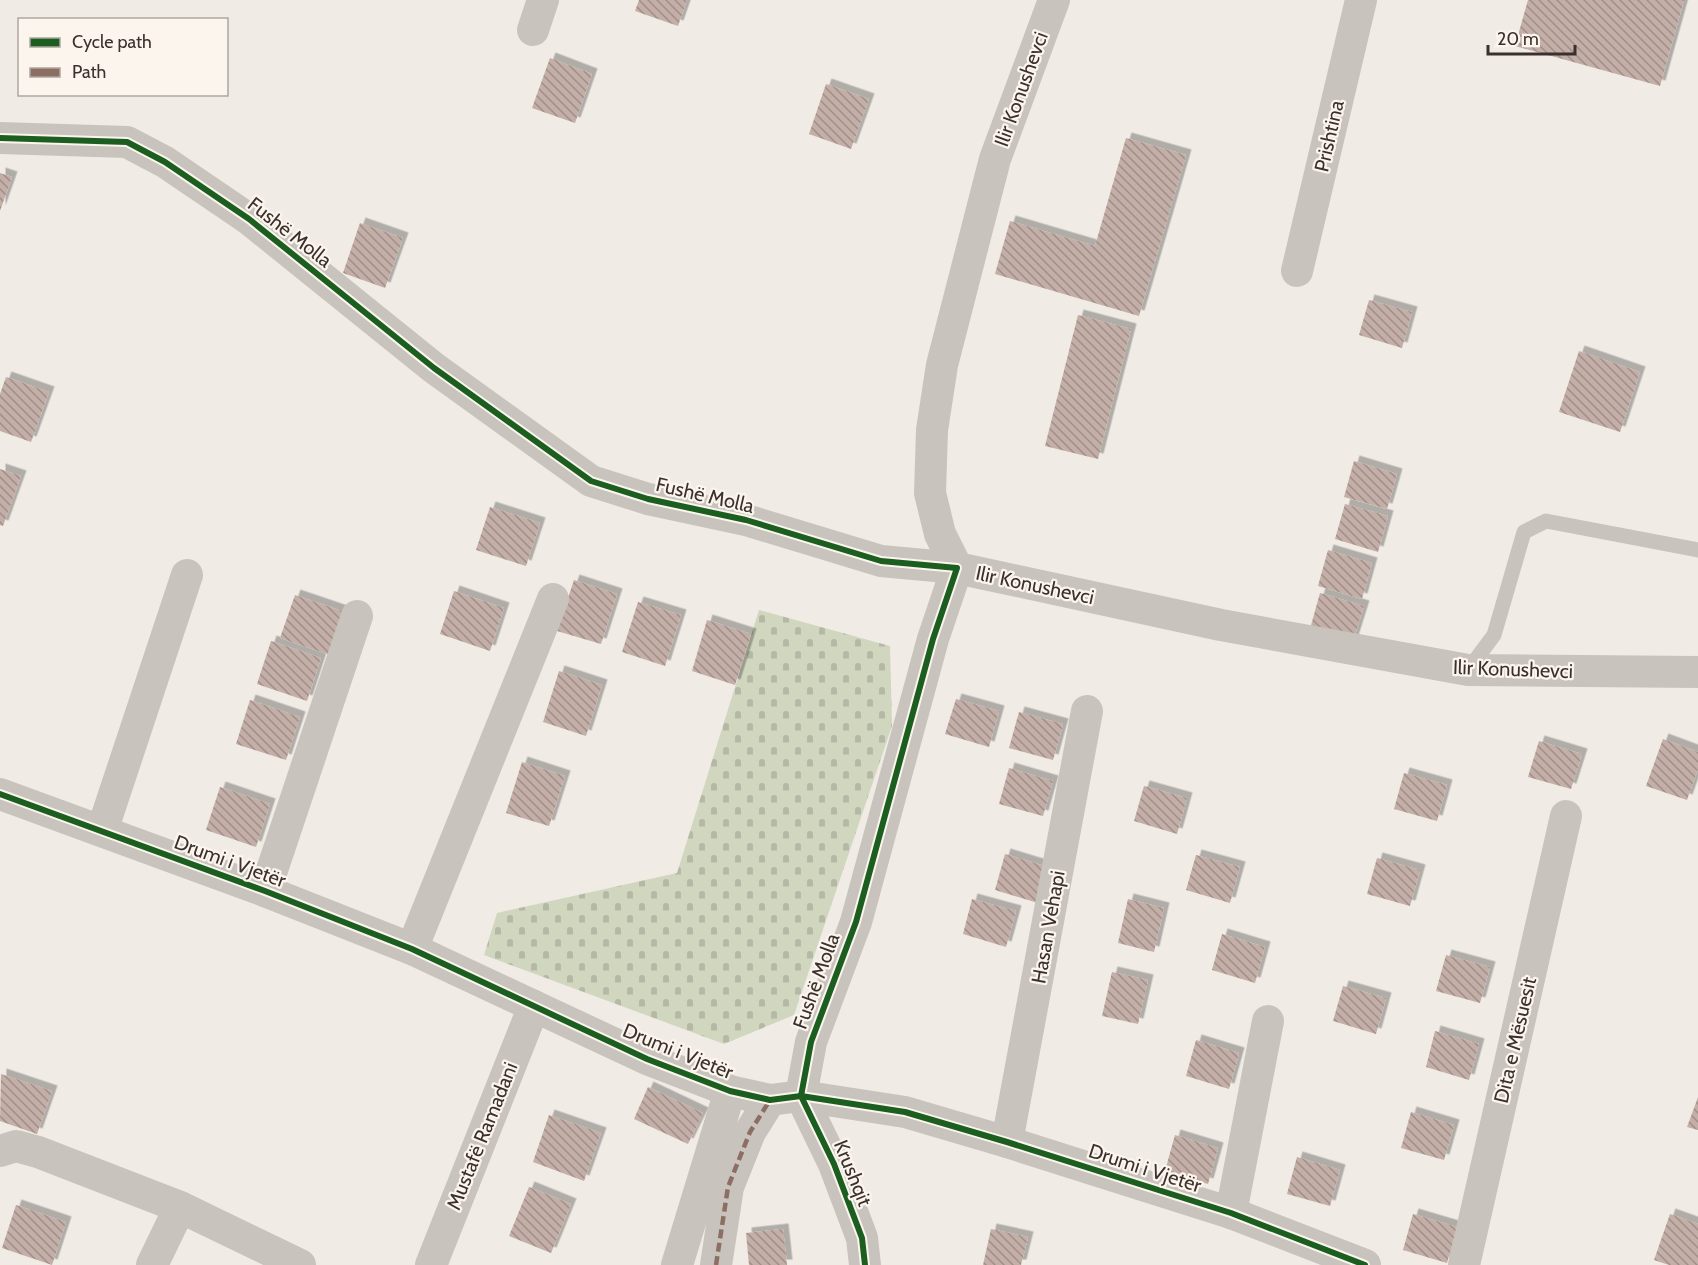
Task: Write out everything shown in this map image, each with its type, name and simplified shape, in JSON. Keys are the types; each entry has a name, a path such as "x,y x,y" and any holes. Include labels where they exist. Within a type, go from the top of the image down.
{"street":[{"path":"532,30 543,0"},
{"name":"Ilir Konushevci","path":"1054,0 995,159 942,365 932,430 930,493 940,534 957,568 1221,625 1468,670 1698,672"},
{"name":"Prishtina","path":"1297,271 1361,0"},
{"name":"Fushë Molla","path":"0,138 127,142 165,162 249,219 434,368 591,481 648,499 746,520 881,561 957,568 933,639 856,922 811,1042 801,1096"},
{"path":"102,831 187,575"},
{"path":"412,949 553,599"},
{"name":"Drumi i Vjetër","path":"265,891 357,616"},
{"name":"Hasan Vehapi","path":"1007,1142 1087,711"},
{"name":"Drumi i Vjetër","path":"0,794 265,891 412,949 647,1059 730,1090 770,1100 801,1096 905,1112 1231,1213 1365,1265"},
{"name":"Dita e Mësuesit","path":"1464,1265 1566,816"},
{"name":"Mustafë Ramadani","path":"431,1265 534,1006"},
{"path":"1231,1213 1268,1021"},
{"path":"677,1265 730,1090"},
{"name":"Krushqit","path":"801,1096 834,1164 862,1238 865,1265"},
{"path":"716,1265 728,1186 750,1132 770,1100"},
{"path":"0,1151 16,1146 39,1152 180,1207 300,1265"},
{"path":"152,1265 180,1207"}],"lane":[{"path":"1468,670 1494,635 1524,532 1546,521 1698,550"}],"green space":[{"path":"759,610 890,646 892,726 794,1015 724,1044 484,955 497,913 677,873"}],"building":[{"path":"639,0 687,0 678,26 635,11"},
{"path":"1528,0 1684,0 1660,86 1515,46"},
{"path":"550,58 592,74 575,123 532,108"},
{"path":"826,84 869,99 851,149 809,134"},
{"path":"1126,138 1186,155 1139,316 995,274 1010,221 1095,246"},
{"path":"0,173 12,177 0,211"},
{"path":"360,223 403,238 385,288 343,273"},
{"path":"1369,300 1412,312 1402,348 1359,335"},
{"path":"1078,315 1131,329 1098,459 1045,446"},
{"path":"1579,351 1640,372 1620,432 1559,412"},
{"path":"6,377 49,392 31,442 0,431 0,394"},
{"path":"1354,461 1397,474 1387,509 1344,497"},
{"path":"0,469 21,476 3,526 0,525"},
{"path":"1345,504 1388,516 1378,552 1335,539"},
{"path":"490,507 540,523 526,566 476,550"},
{"path":"1328,550 1372,563 1362,599 1318,586"},
{"path":"574,580 617,594 601,644 557,631"},
{"path":"454,591 504,608 490,651 440,634"},
{"path":"1320,593 1364,606 1353,641 1310,629"},
{"path":"295,595 345,612 330,655 280,638"},
{"path":"638,602 681,615 665,666 622,652"},
{"path":"707,620 751,634 735,685 692,671"},
{"path":"271,641 321,658 307,701 257,684"},
{"path":"559,671 602,685 586,736 543,722"},
{"path":"956,699 999,711 989,747 945,734"},
{"path":"250,700 300,717 286,760 236,744"},
{"path":"1019,712 1063,724 1053,760 1009,748"},
{"path":"1663,739 1698,752 1698,769 1687,800 1646,786"},
{"path":"1539,741 1582,754 1571,789 1528,777"},
{"path":"522,762 565,776 549,826 506,813"},
{"path":"1009,768 1053,781 1043,816 999,804"},
{"path":"1404,773 1447,785 1437,821 1394,809"},
{"path":"1144,786 1187,798 1177,834 1134,821"},
{"path":"220,787 270,804 256,847 206,830"},
{"path":"1005,854 1048,867 1038,903 995,890"},
{"path":"1196,855 1240,867 1230,903 1186,890"},
{"path":"1377,858 1420,870 1410,906 1367,894"},
{"path":"972,899 1016,911 1006,947 963,934"},
{"path":"1128,899 1164,908 1154,952 1118,943"},
{"path":"1222,934 1265,947 1255,983 1212,970"},
{"path":"1446,955 1490,967 1480,1003 1436,991"},
{"path":"1112,972 1148,980 1138,1024 1102,1016"},
{"path":"1343,986 1386,998 1376,1034 1333,1021"},
{"path":"1435,1031 1479,1044 1469,1080 1426,1067"},
{"path":"1196,1040 1239,1053 1229,1089 1186,1076"},
{"path":"1,1074 52,1091 37,1134 0,1121"},
{"path":"648,1087 703,1113 688,1144 634,1119"},
{"path":"1698,1097 1698,1130 1687,1127"},
{"path":"1411,1112 1454,1125 1444,1160 1401,1148"},
{"path":"549,1115 601,1133 584,1181 533,1162"},
{"path":"1175,1135 1218,1148 1208,1184 1165,1171"},
{"path":"1297,1157 1340,1170 1330,1206 1287,1194"},
{"path":"529,1187 571,1204 551,1253 509,1236"},
{"path":"16,1205 66,1222 52,1265 2,1248"},
{"path":"1413,1214 1457,1227 1447,1263 1403,1250"},
{"path":"1670,1214 1698,1224 1698,1265 1669,1265 1654,1260"},
{"path":"783,1229 787,1265 749,1265 746,1233"},
{"path":"991,1229 1028,1237 1021,1265 983,1265"}],"marked path":[{"path":"716,1265 728,1187 750,1132 770,1100"}],"cycle path":[{"path":"0,138 127,142 165,162 249,219 434,368 591,481 648,499 746,520 881,561 957,568 933,639 856,922 811,1042 801,1096 834,1164 862,1238 865,1265"},
{"path":"0,794 265,891 412,949 647,1059 730,1091 770,1100 801,1096 905,1112 1231,1213 1365,1265"}]}
